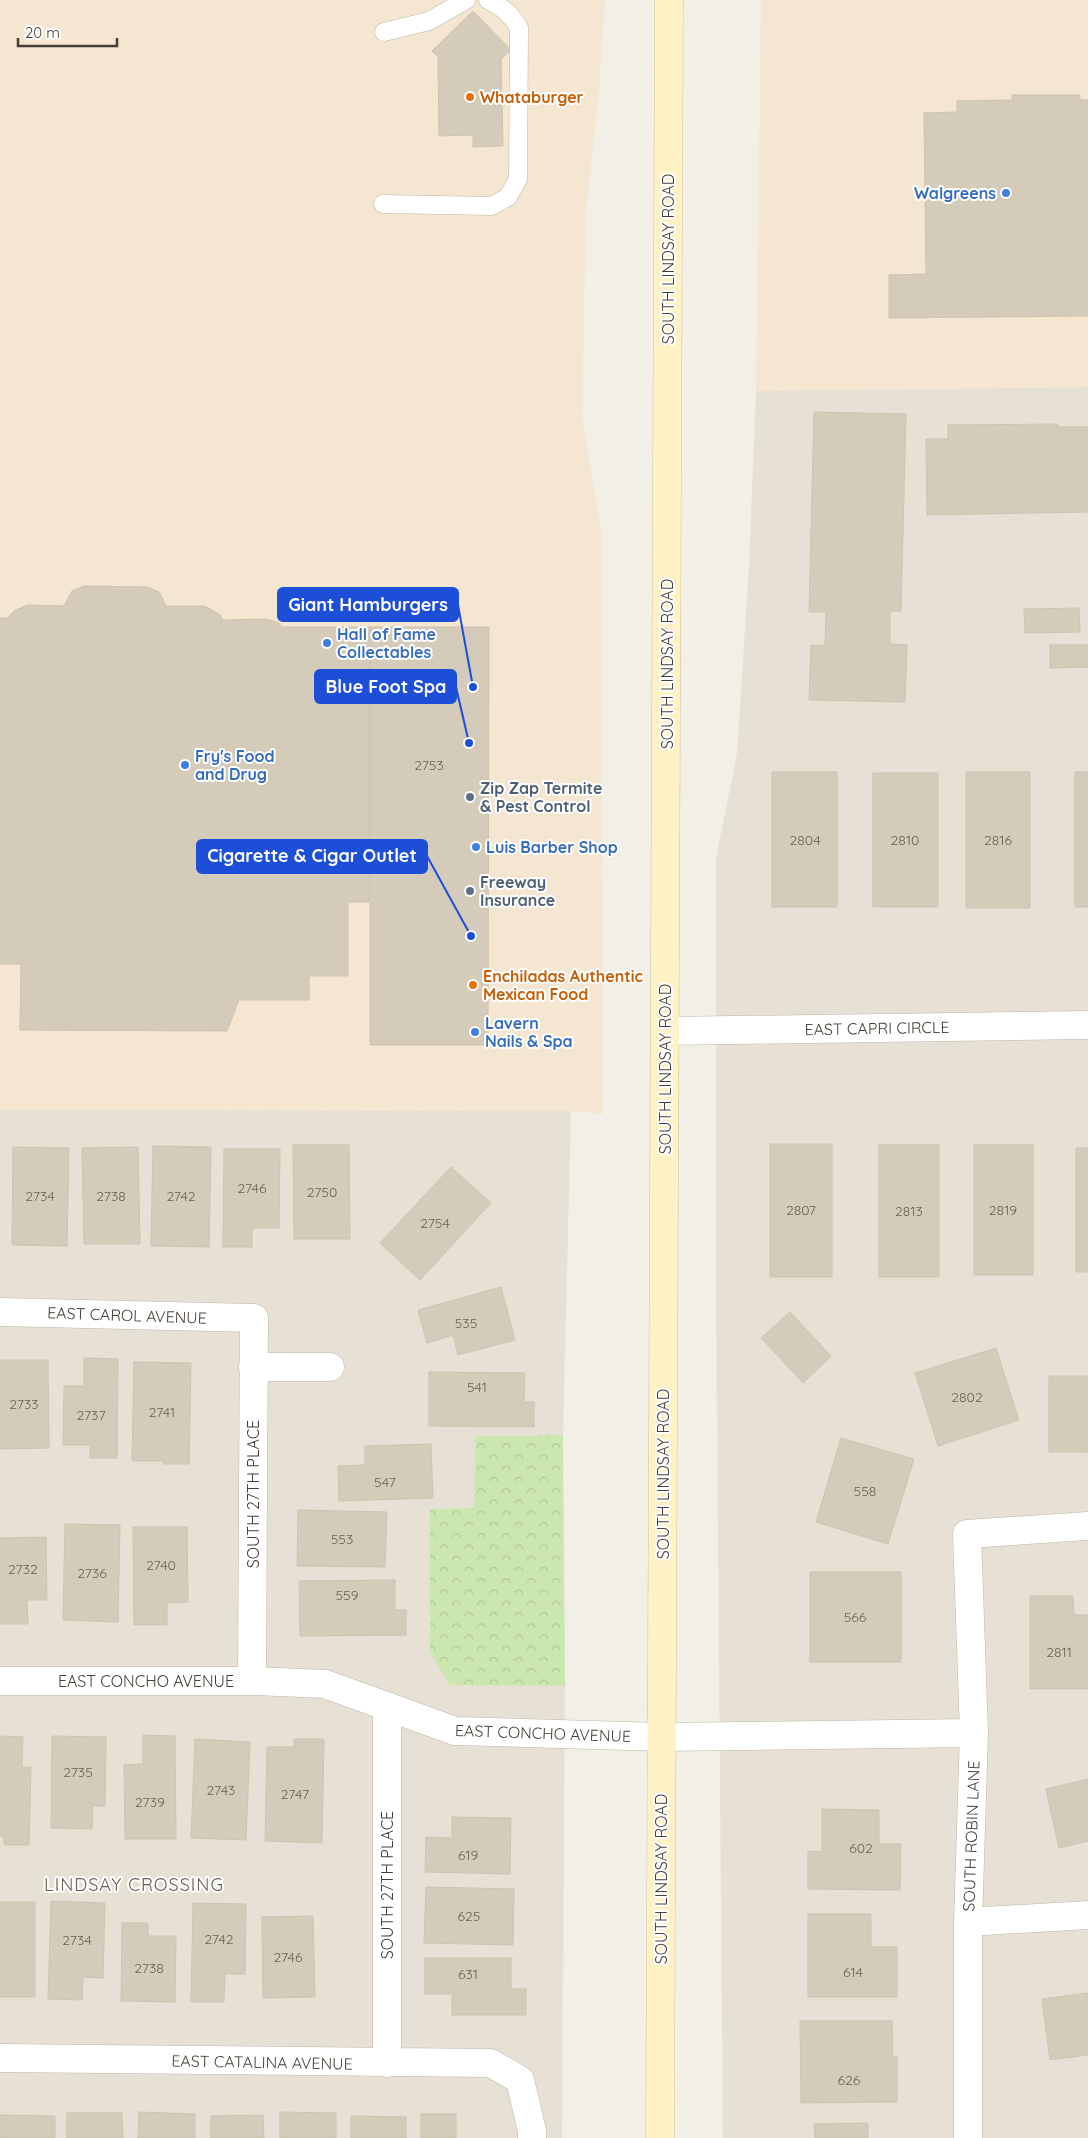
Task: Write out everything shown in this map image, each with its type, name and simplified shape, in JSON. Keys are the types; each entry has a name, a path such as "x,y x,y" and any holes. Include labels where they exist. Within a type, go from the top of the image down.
{"main road":[{"name":"SOUTH LINDSAY ROAD","path":"660,2138 669,0"}],"street":[{"name":"EAST CAPRI CIRCLE","path":"666,1031 1088,1025"},
{"name":"EAST CAROL AVENUE","path":"0,1312 254,1318"},
{"name":"SOUTH 27TH PLACE","path":"252,1681 254,1318"},
{"path":"253,1367 330,1367"},
{"name":"SOUTH ROBIN LANE","path":"968,2138 968,1922 974,1733 967,1534 1070,1529 1088,1526"},
{"name":"EAST CONCHO AVENUE","path":"0,1681 252,1681 325,1684 455,1731 661,1737 974,1733"},
{"name":"SOUTH 27TH PLACE","path":"387,1706 387,2064"},
{"path":"968,1922 1088,1915"},
{"name":"EAST CATALINA AVENUE","path":"0,2058 491,2064 520,2080 532,2138"}],"lane":[{"path":"384,32 429,21 466,0"},
{"path":"383,204 492,206 508,197 518,179 519,28 503,7 488,0"}],"shaded area":[{"path":"0,0 605,0 599,90 586,214 582,418 601,530 603,1114 571,1111 0,1110"},
{"path":"761,0 1088,0 1088,387 756,391"},
{"path":"1088,387 1088,2138 723,2138 716,1299 716,858 737,754 749,567 756,391"},
{"path":"0,1110 571,1111 563,1435 475,1436 474,1508 430,1509 450,1684 565,1686 562,2138 0,2138"}],"green space":[{"path":"563,1435 565,1686 450,1685 430,1652 430,1509 474,1508 475,1436"}],"building":[{"name":"Whataburger","path":"473,11 511,50 501,59 503,146 473,147 473,135 439,136 438,57 432,51"},
{"name":"Walgreens","path":"1012,95 1080,95 1080,100 1088,100 1088,316 889,318 889,275 926,274 924,113 957,112 957,101 1012,100"},
{"path":"814,412 906,414 901,611 890,611 890,644 907,645 905,702 809,700 811,645 825,646 826,612 809,612"},
{"path":"1058,424 1058,427 1088,427 1088,512 927,515 926,439 948,439 948,425"},
{"name":"Fry's Food and Drug","path":"84,586 147,587 159,592 166,606 205,606 220,615 223,620 266,619 279,623 282,627 370,627 369,902 348,902 348,976 309,976 309,1000 239,1000 227,1031 20,1030 21,964 0,964 0,618 8,618 14,611 27,605 64,606 72,591"},
{"path":"1079,608 1080,632 1025,633 1024,609"},
{"path":"370,627 489,627 488,1045 370,1045"},
{"path":"1050,645 1088,645 1088,667 1050,668"},
{"path":"772,772 837,772 837,907 772,907"},
{"path":"966,772 1030,772 1030,908 966,908"},
{"path":"1075,772 1088,772 1088,907 1075,907"},
{"path":"873,773 938,773 938,907 873,907"},
{"path":"770,1144 832,1144 832,1277 770,1277"},
{"path":"293,1145 349,1145 350,1239 294,1239"},
{"path":"879,1145 939,1145 939,1277 879,1277"},
{"path":"974,1145 1033,1145 1033,1275 974,1275"},
{"path":"153,1146 211,1147 209,1247 151,1246"},
{"path":"13,1147 69,1148 67,1246 12,1245"},
{"path":"138,1147 140,1244 84,1244 82,1148"},
{"path":"1076,1148 1088,1148 1088,1272 1076,1272"},
{"path":"224,1149 280,1149 279,1228 252,1228 252,1247 223,1247"},
{"path":"451,1167 491,1203 420,1280 380,1243"},
{"path":"501,1287 515,1340 458,1355 453,1335 427,1343 418,1310"},
{"path":"790,1312 831,1356 803,1383 761,1338"},
{"path":"996,1348 1019,1420 938,1446 915,1373"},
{"path":"84,1358 118,1359 117,1458 90,1458 90,1445 63,1445 64,1386 84,1386"},
{"path":"0,1360 48,1360 49,1448 0,1449"},
{"path":"134,1362 191,1363 189,1464 163,1464 164,1461 132,1461"},
{"path":"429,1372 525,1373 524,1402 534,1402 534,1427 429,1426"},
{"path":"1049,1376 1088,1376 1088,1452 1049,1452"},
{"path":"841,1438 914,1459 888,1544 816,1522"},
{"path":"431,1444 433,1498 339,1501 338,1466 365,1465 365,1446"},
{"path":"298,1510 387,1512 385,1567 297,1566"},
{"path":"65,1524 120,1525 118,1622 63,1620"},
{"path":"133,1527 187,1527 188,1602 167,1603 167,1625 134,1625"},
{"path":"46,1537 47,1600 27,1600 28,1624 0,1624 0,1538"},
{"path":"810,1572 901,1572 901,1662 810,1662"},
{"path":"395,1580 395,1610 406,1610 406,1635 300,1636 299,1581"},
{"path":"1030,1596 1073,1596 1074,1615 1088,1615 1088,1689 1030,1689"},
{"path":"143,1735 175,1736 176,1839 125,1839 124,1765 143,1764"},
{"path":"0,1736 23,1737 22,1767 31,1767 29,1845 4,1845 4,1836 0,1836"},
{"path":"52,1736 106,1737 105,1806 93,1806 92,1829 51,1828"},
{"path":"195,1739 250,1742 246,1840 191,1838"},
{"path":"294,1739 324,1739 322,1843 265,1841 267,1747 294,1747"},
{"path":"1088,1779 1088,1841 1059,1848 1046,1789"},
{"path":"822,1809 879,1810 879,1844 901,1844 900,1890 808,1889 808,1851 822,1852"},
{"path":"452,1817 511,1818 510,1874 425,1872 426,1837 452,1838"},
{"path":"426,1887 514,1889 513,1945 424,1943"},
{"path":"51,1901 105,1903 103,1978 83,1977 82,2000 48,1999"},
{"path":"0,1902 35,1902 35,1997 0,1997"},
{"path":"193,1903 246,1904 245,1974 225,1974 224,2002 191,2002"},
{"path":"808,1914 871,1914 871,1947 897,1947 897,1997 808,1997"},
{"path":"313,1916 315,1997 263,1998 262,1917"},
{"path":"122,1923 148,1923 148,1936 176,1936 175,2002 121,2001"},
{"path":"425,1958 511,1958 511,1989 526,1989 526,2015 452,2015 452,1994 425,1994"},
{"path":"1088,1993 1088,2055 1050,2060 1042,1999"},
{"path":"800,2021 892,2021 893,2057 897,2057 897,2102 801,2103"},
{"path":"139,2112 195,2114 195,2138 138,2138"},
{"path":"280,2112 336,2113 336,2138 280,2138"},
{"path":"67,2113 122,2113 123,2138 67,2138"},
{"path":"421,2114 456,2114 456,2138 421,2138"},
{"path":"0,2115 55,2116 55,2138 0,2138"},
{"path":"263,2115 264,2138 211,2138 211,2116"},
{"path":"351,2116 406,2117 406,2138 351,2138"},
{"path":"868,2123 868,2138 815,2138 814,2124"}],"place":[{"name":"Whataburger","path":"470,97"},
{"name":"Walgreens","path":"1006,193"},
{"name":"Hall of Fame Collectables","path":"327,643"},
{"name":"Giant Hamburgers","path":"473,687"},
{"name":"Blue Foot Spa","path":"469,743"},
{"name":"Fry's Food and Drug","path":"185,765"},
{"name":"Zip Zap Termite & Pest Control","path":"470,797"},
{"name":"Luis Barber Shop","path":"476,847"},
{"name":"Freeway Insurance","path":"470,891"},
{"name":"Cigarette & Cigar Outlet","path":"471,936"},
{"name":"Enchiladas Authentic Mexican Food","path":"473,985"},
{"name":"Lavern Nails & Spa","path":"475,1032"}],"district":[{"name":"LINDSAY CROSSING","path":"134,1884"}]}
